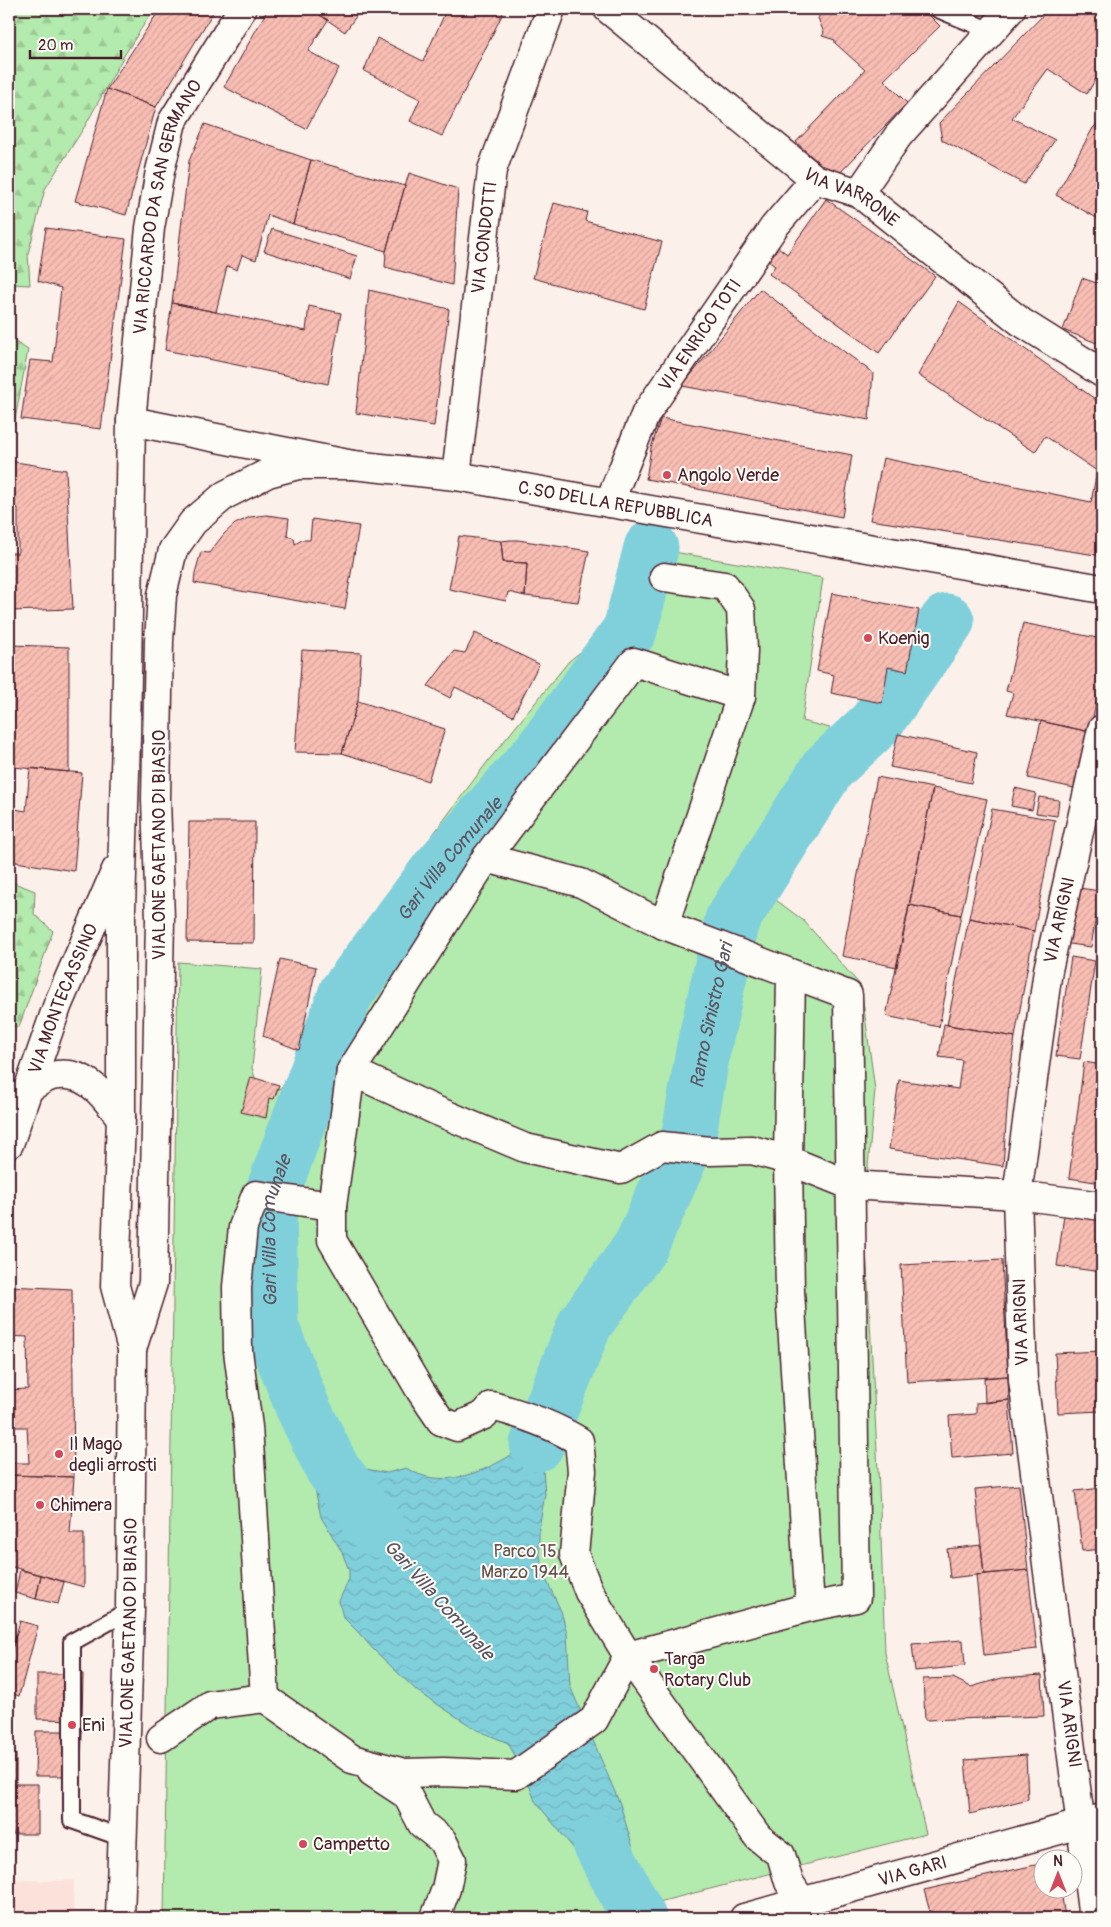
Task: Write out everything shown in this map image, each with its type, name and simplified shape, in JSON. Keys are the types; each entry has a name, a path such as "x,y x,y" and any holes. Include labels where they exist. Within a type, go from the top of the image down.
{"street":[{"name":"VIA RICCARDO DA SAN GERMANO","path":"131,421 150,228 160,171 172,122 242,9"},
{"name":"VIA CONDOTTI","path":"456,476 492,170 552,9"},
{"name":"VIA VARRONE","path":"608,9 815,180 859,193 1021,322 1102,373"},
{"path":"859,193 898,136 1011,9"},
{"name":"VIA ENRICO TOTI","path":"609,503 646,413 774,227 815,180"},
{"name":"C.SO DELLA REPUBBLICA","path":"131,421 353,465 456,476 1102,589"},
{"name":"VIALONE GAETANO DI BIASIO","path":"122,856 126,738 131,421"},
{"name":"VIALONE GAETANO DI BIASIO","path":"132,1349 153,1283 160,919 156,799 157,753 162,595 173,550 194,522 225,495 268,472 298,465 353,465"},
{"path":"664,577 725,586 741,609 743,650 741,696 664,925"},
{"path":"741,696 634,662 486,858 351,1071 332,1206 332,1240 420,1390 441,1421 457,1427 484,1415 492,1406 515,1412 566,1433 579,1441 582,1471 574,1554 589,1592 628,1656 758,1837 781,1854 789,1882 802,1902"},
{"name":"VIA ARIGNI","path":"1093,1918 1092,1820 1023,1380 1017,1195 1048,970 1094,805 1102,729"},
{"name":"VIA MONTECASSINO","path":"9,1144 58,1004 110,909 122,856 157,753"},
{"path":"352,1758 404,1773 444,1772 516,1775 594,1720 628,1656 810,1607 856,1598 848,995 664,925 581,883 486,858"},
{"name":"VIALONE GAETANO DI BIASIO","path":"110,909 121,1118 115,1286 132,1349 130,1610 121,1917"},
{"name":"VIA MONTECASSINO","path":"110,909 139,911 160,919"},
{"path":"791,974 788,1160 790,1292 810,1607"},
{"path":"351,1071 435,1110 525,1148 621,1169 662,1146 710,1151 752,1150 788,1160 850,1185 1017,1195 1102,1206"},
{"name":"VIA MONTECASSINO","path":"27,1089 51,1076 64,1075 91,1082 121,1118"},
{"path":"265,1698 248,1427 238,1351 237,1296 244,1227 256,1195 332,1206"},
{"path":"161,1738 210,1705 265,1698 407,1795 422,1824 442,1840 452,1860 446,1889 435,1918"},
{"name":"VIA GARI","path":"744,1918 1092,1820"}],"lane":[{"path":"938,9 991,31"},
{"path":"123,1838 72,1820 72,1642 130,1610"}],"shaded area":[{"path":"9,1879 74,1880 73,1918 9,1918"}],"green space":[{"path":"9,9 154,9 125,54 85,126 45,189 28,254 30,285 9,284"},
{"path":"9,338 28,350 14,425 9,426"},
{"name":"Parco 15 Marzo 1944","path":"651,548 823,578 802,721 830,728 819,805 776,900 804,921 861,986 875,1090 864,1210 880,1508 885,1653 926,1834 596,1918 164,1918 178,962 262,969 252,1068 257,1084 278,1090 303,1067 329,973 488,761 569,661 601,636"},
{"path":"9,881 35,891 34,914 53,931 19,1027 9,1025"}],"water":[{"path":"529,1441 537,1444 542,1458 545,1494 539,1528 539,1550 543,1573 561,1611 567,1633 570,1686 620,1804 636,1858 647,1886 645,1899 630,1909 623,1910 613,1904 608,1898 601,1882 535,1801 525,1774 508,1743 477,1730 417,1691 343,1617 339,1601 349,1579 349,1570 342,1552 321,1517 315,1489 321,1477 332,1468 345,1465 387,1473 406,1468 432,1478 458,1477 496,1464"}],"building":[{"path":"160,9 215,9 156,107 107,89"},
{"path":"268,9 311,9 328,20 308,51 339,68 306,129 224,87"},
{"path":"311,9 361,9 345,32"},
{"path":"447,9 505,9 442,136 410,121 420,99 364,71 377,38 423,61"},
{"path":"824,9 914,9 930,16 940,26 884,80 907,103 835,178 796,142 865,70 835,43 835,40 822,36 824,33 818,18"},
{"path":"1049,9 1080,9 1102,17 1102,68 1087,94 1048,69 1012,118 1055,140 1024,184 942,140 939,123"},
{"path":"107,89 156,107 126,215 75,201"},
{"path":"1102,119 1102,221 1056,195 1093,128"},
{"path":"205,124 311,160 293,224 268,215 256,260 242,255 237,270 227,266 216,312 172,303 189,161"},
{"path":"311,160 405,186 386,251 293,224"},
{"path":"409,173 458,189 452,285 385,267 386,251"},
{"path":"826,199 935,276 879,353 769,274 775,266 762,257 773,243 787,254"},
{"path":"554,203 587,212 585,221 662,242 644,309 533,278"},
{"path":"46,228 126,239 101,429 21,419 30,360 53,362 61,288 38,281"},
{"path":"272,229 357,256 350,279 264,251"},
{"path":"1082,278 1102,285 1102,345 1063,330"},
{"path":"760,289 873,373 869,420 682,386"},
{"path":"369,290 449,309 434,426 356,413"},
{"path":"959,302 1102,404 1102,556 870,520 883,458 1091,502 1097,471 1045,436 1035,452 918,375"},
{"path":"172,303 306,331 309,306 341,313 328,384 165,350"},
{"path":"661,418 852,455 842,517 646,479 651,448"},
{"path":"9,461 66,470 73,609 9,611 9,553 18,553 18,508 9,507"},
{"path":"266,515 289,518 287,536 294,538 295,544 302,540 310,540 312,519 359,526 345,609 194,583 201,552 209,553 224,534 235,524 250,517"},
{"path":"459,536 501,541 503,562 527,563 525,596 508,592 506,601 449,589"},
{"path":"510,540 589,551 578,602 525,596 527,563 503,562 501,541"},
{"name":"Koenig","path":"832,593 919,610 907,671 888,667 882,703 831,693 834,675 817,671"},
{"path":"1023,623 1102,639 1102,675 1090,732 1007,714 1013,693 1006,691"},
{"path":"475,633 539,664 513,716 455,687 450,698 428,686 454,651 465,653"},
{"path":"11,645 69,647 69,772 13,767"},
{"path":"302,650 361,653 358,701 342,753 295,752"},
{"path":"358,701 445,729 428,781 342,753"},
{"path":"1041,721 1090,732 1074,788 1028,778"},
{"path":"898,734 977,752 971,783 890,767"},
{"path":"30,768 82,773 74,871 9,861 12,833 9,832 9,808 26,811"},
{"path":"877,777 933,788 897,967 842,956"},
{"path":"933,788 987,799 961,915 909,905"},
{"path":"1015,788 1036,793 1032,810 1011,806"},
{"path":"1039,797 1059,800 1057,816 1036,813"},
{"path":"992,809 1055,820 1034,931 969,918"},
{"path":"189,822 255,822 254,943 187,942"},
{"path":"1072,887 1100,891 1091,947 1063,943"},
{"path":"909,905 961,915 939,1027 886,1016"},
{"path":"969,918 1034,931 1015,1037 947,1025"},
{"path":"1071,957 1095,961 1080,1059 1056,1056"},
{"path":"280,959 316,967 299,1050 263,1036"},
{"path":"944,1024 1015,1037 1009,1082 1003,1166 889,1149 899,1080 958,1089 962,1060 939,1057"},
{"path":"1084,1062 1102,1065 1102,1129 1095,1182 1069,1178"},
{"path":"251,1077 279,1085 274,1099 269,1098 266,1118 241,1112"},
{"path":"1064,1215 1102,1220 1102,1272 1057,1266"},
{"path":"1002,1260 1008,1376 907,1382 901,1265"},
{"path":"9,1286 72,1289 74,1477 9,1475 9,1463 29,1463 27,1427 9,1427 9,1390 28,1389 27,1337 9,1336"},
{"path":"1102,1351 1102,1411 1058,1413 1055,1353"},
{"path":"1008,1376 1009,1400 985,1403 984,1378"},
{"path":"1009,1400 1013,1453 952,1458 949,1416 976,1414 976,1403"},
{"name":"Chimera","path":"9,1475 74,1477 70,1533 84,1533 84,1587 9,1566"},
{"path":"1019,1485 1028,1570 984,1574 975,1489"},
{"path":"1102,1488 1102,1549 1082,1551 1075,1491"},
{"path":"981,1545 984,1574 950,1578 947,1549"},
{"path":"20,1570 41,1575 36,1599 15,1593"},
{"path":"1028,1570 1037,1649 984,1655 976,1575"},
{"path":"41,1575 64,1582 58,1604 36,1599"},
{"path":"20,1621 38,1626 19,1696 9,1693 9,1661"},
{"path":"963,1640 965,1666 915,1671 912,1644"},
{"path":"37,1674 83,1674 82,1720 37,1719"},
{"path":"1042,1675 1044,1716 925,1720 923,1679 953,1678 971,1687 1002,1678"},
{"path":"36,1731 82,1731 81,1776 35,1776"},
{"path":"9,1754 16,1754 16,1784 38,1784 38,1834 9,1834"},
{"path":"1026,1755 1028,1799 970,1814 965,1760"},
{"path":"1102,1849 1102,1897 1097,1850"},
{"path":"1034,1865 1034,1900 1062,1900 1065,1918 1000,1918 930,1912 924,1890"}],"waterway":[{"name":"Gari Villa Comunale","path":"378,1530 332,1468 303,1408 271,1326 269,1202 346,993 438,870 541,752 630,630 651,548"},
{"name":"Ramo Sinistro Gari","path":"537,1444 585,1324 641,1246 688,1140 703,1051 732,920 828,768 875,724 947,621"},
{"name":"Gari Villa Comunale","path":"600,1843 639,1918"}],"place":[{"name":"Angolo Verde","path":"667,475"},
{"name":"Koenig","path":"868,638"},
{"name":"Il Mago degli arrosti","path":"59,1454"},
{"name":"Chimera","path":"40,1505"},
{"name":"Targa Rotary Club","path":"654,1669"},
{"name":"Eni","path":"72,1725"},
{"name":"Campetto","path":"303,1844"}]}
